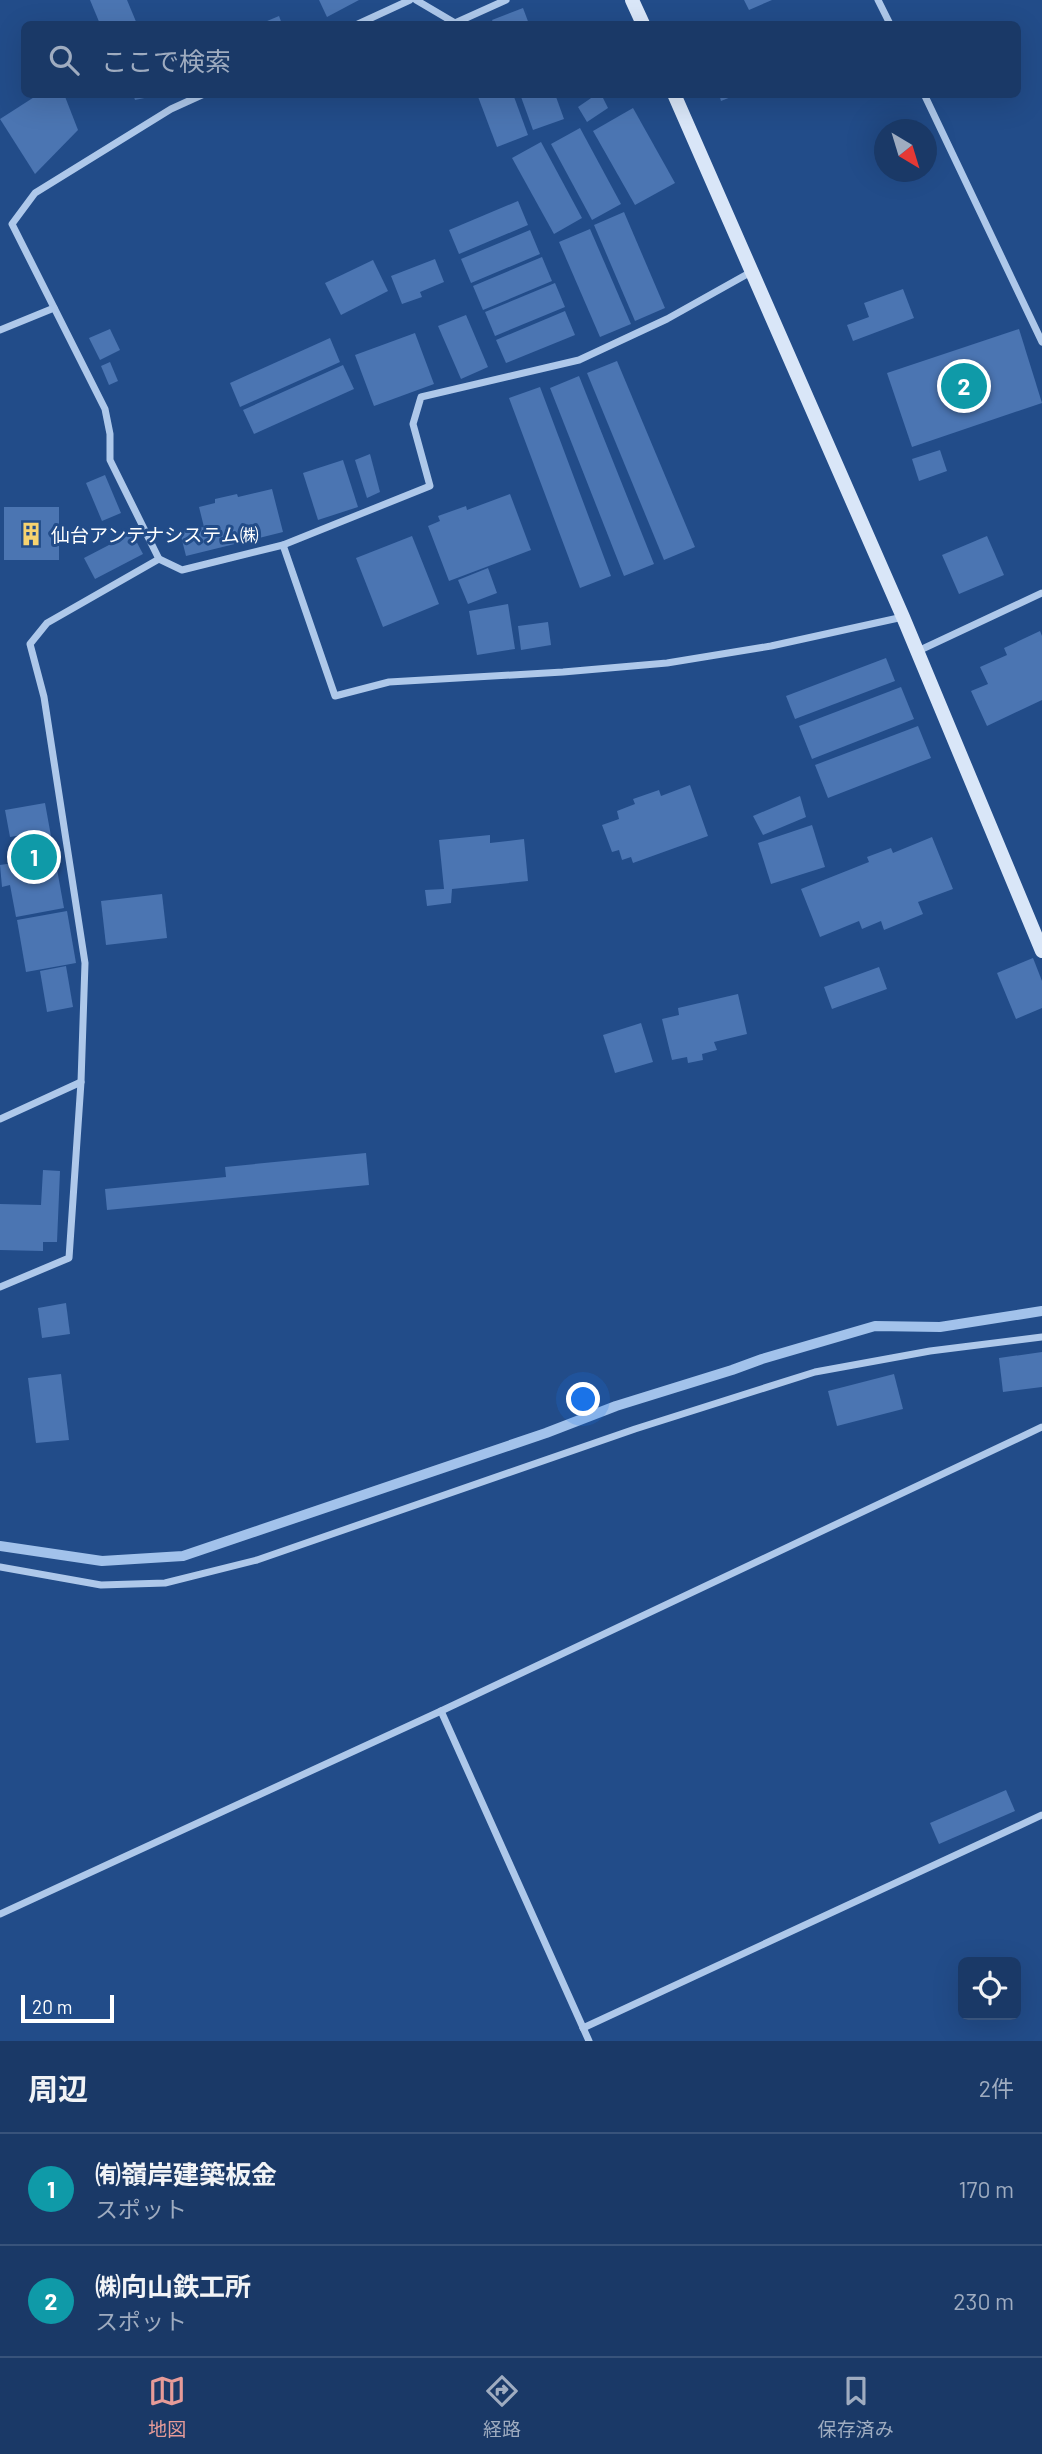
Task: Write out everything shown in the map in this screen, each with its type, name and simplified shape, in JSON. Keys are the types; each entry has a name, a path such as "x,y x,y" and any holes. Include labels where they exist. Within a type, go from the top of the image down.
{"street":[{"path":"364,21 410,0"},
{"path":"416,0 452,21"},
{"path":"459,21 506,0"},
{"path":"632,0 642,21"},
{"path":"878,0 888,21"},
{"path":"195,98 171,109 35,193 12,224 104,409 110,434 110,460 159,559 182,570 283,545 430,486 413,424 421,397 579,360 667,319 752,271"},
{"path":"676,98 903,617 1042,950"},
{"path":"926,98 1042,342"},
{"path":"0,330 54,309"},
{"path":"283,545 335,696 389,682 667,663 771,646 903,617"},
{"path":"0,1287 69,1258 81,1082 85,963 44,697 30,644 47,622 159,559"},
{"path":"918,652 1042,593"},
{"path":"0,1119 81,1082"},
{"path":"0,1567 101,1585 165,1583 257,1560 635,1429 815,1372 930,1351 1042,1338"},
{"path":"0,1914 441,1711 1042,1427"},
{"path":"441,1711 589,2041"},
{"path":"583,2028 1042,1815"}],"building":[{"path":"90,0 127,0 136,21 99,21"},
{"path":"319,0 359,0 327,17"},
{"path":"744,0 772,0 749,10"},
{"path":"523,8 528,21 492,21"},
{"path":"279,16 281,21 267,21"},
{"path":"33,98 66,98 78,130 35,174 0,119"},
{"path":"479,98 514,98 528,135 497,147"},
{"path":"521,98 556,98 564,119 533,130"},
{"path":"591,98 603,98 608,108 587,122 578,107"},
{"path":"633,108 675,183 635,205 593,131"},
{"path":"580,128 621,204 592,220 551,144"},
{"path":"541,142 582,218 554,234 512,158"},
{"path":"518,201 528,225 459,254 449,230"},
{"path":"624,212 665,308 635,321 594,225"},
{"path":"590,229 631,324 600,337 559,242"},
{"path":"530,230 540,254 471,283 461,259"},
{"path":"542,257 552,281 483,310 473,286"},
{"path":"435,259 444,282 420,292 422,297 402,304 391,276"},
{"path":"373,260 388,291 341,315 325,283"},
{"path":"555,283 565,307 495,336 485,312"},
{"path":"903,289 914,318 853,341 847,325 869,317 864,303"},
{"path":"565,311 575,335 506,363 496,340"},
{"path":"466,315 488,367 461,379 438,326"},
{"path":"110,329 120,350 100,360 89,338"},
{"path":"1019,329 1042,403 912,447 887,373"},
{"path":"415,333 434,384 374,406 355,355"},
{"path":"330,338 340,362 240,407 230,383"},
{"path":"617,361 695,547 664,560 587,373"},
{"path":"110,362 118,381 109,385 101,366"},
{"path":"343,365 354,389 254,434 243,410"},
{"path":"579,376 654,564 624,576 550,388"},
{"path":"540,387 611,576 580,588 509,398"},
{"path":"940,450 947,471 919,481 912,459"},
{"path":"370,454 380,492 367,498 355,460"},
{"path":"343,460 358,507 318,520 303,473"},
{"path":"105,475 121,513 102,521 86,483"},
{"path":"272,489 283,532 186,556 180,532 204,527 199,507 215,503 215,499"},
{"path":"510,494 531,550 449,581 428,526 440,521 438,516 466,506 467,510"},
{"name":"仙台アンテナシステム㈱","path":"4,507 59,507 59,560 4,560"},
{"path":"132,533 143,554 95,579 84,558"},
{"path":"412,536 439,604 383,627 356,558"},
{"path":"987,536 1004,575 959,594 942,555"},
{"path":"488,568 497,593 468,604 458,580"},
{"path":"508,604 515,649 477,655 469,611"},
{"path":"548,622 551,645 521,650 518,626"},
{"path":"1040,631 1042,700 987,726 971,691 988,684 980,667 1007,655 1004,648"},
{"path":"886,658 895,681 795,719 786,696"},
{"path":"901,687 914,719 812,759 799,726"},
{"path":"918,726 931,758 828,798 815,765"},
{"path":"690,785 708,836 633,863 631,857 622,860 619,850 612,852 602,825 619,819 617,811 635,804 633,799 659,790 661,796"},
{"path":"800,796 806,817 763,835 753,816"},
{"path":"45,803 64,908 16,917 10,885 2,887 0,865 13,863 11,851 25,849 22,835 10,837 5,810"},
{"path":"812,825 825,867 771,884 758,843"},
{"path":"490,835 490,843 524,839 528,881 452,889 451,903 427,906 425,890 444,889 439,840"},
{"path":"932,837 953,889 918,902 923,914 884,930 881,921 862,929 859,921 820,937 801,889 869,862 867,857 891,848 893,853"},
{"path":"162,894 167,938 106,945 101,901"},
{"path":"67,911 76,963 26,972 17,920"},
{"path":"1033,958 1042,981 1042,1008 1016,1019 997,973"},
{"path":"66,966 73,1007 47,1012 40,971"},
{"path":"879,967 887,989 832,1009 824,987"},
{"path":"738,994 747,1034 714,1042 717,1050 702,1054 703,1060 688,1063 687,1057 672,1060 662,1019 679,1015 678,1008"},
{"path":"641,1023 653,1062 615,1073 603,1035"},
{"path":"366,1153 369,1185 107,1210 105,1189 226,1177 225,1167"},
{"path":"43,1170 60,1171 57,1242 43,1242 43,1251 0,1250 0,1204 41,1205"},
{"path":"66,1303 70,1334 42,1338 38,1308"},
{"path":"1042,1352 1042,1387 1003,1392 999,1358"},
{"path":"61,1374 69,1440 36,1443 28,1378"},
{"path":"894,1374 903,1409 837,1426 828,1391"},
{"path":"1006,1790 1015,1811 939,1844 930,1823"}],"waterway":[{"path":"0,1546 102,1561 183,1556 546,1433 616,1406 875,1326 940,1327 1042,1311"}],"place":[{"name":"㈱向山鉄工所","path":"964,386"},
{"name":"仙台アンテナシステム㈱","path":"31,534"},
{"name":"㈲嶺岸建築板金","path":"34,857"}]}
